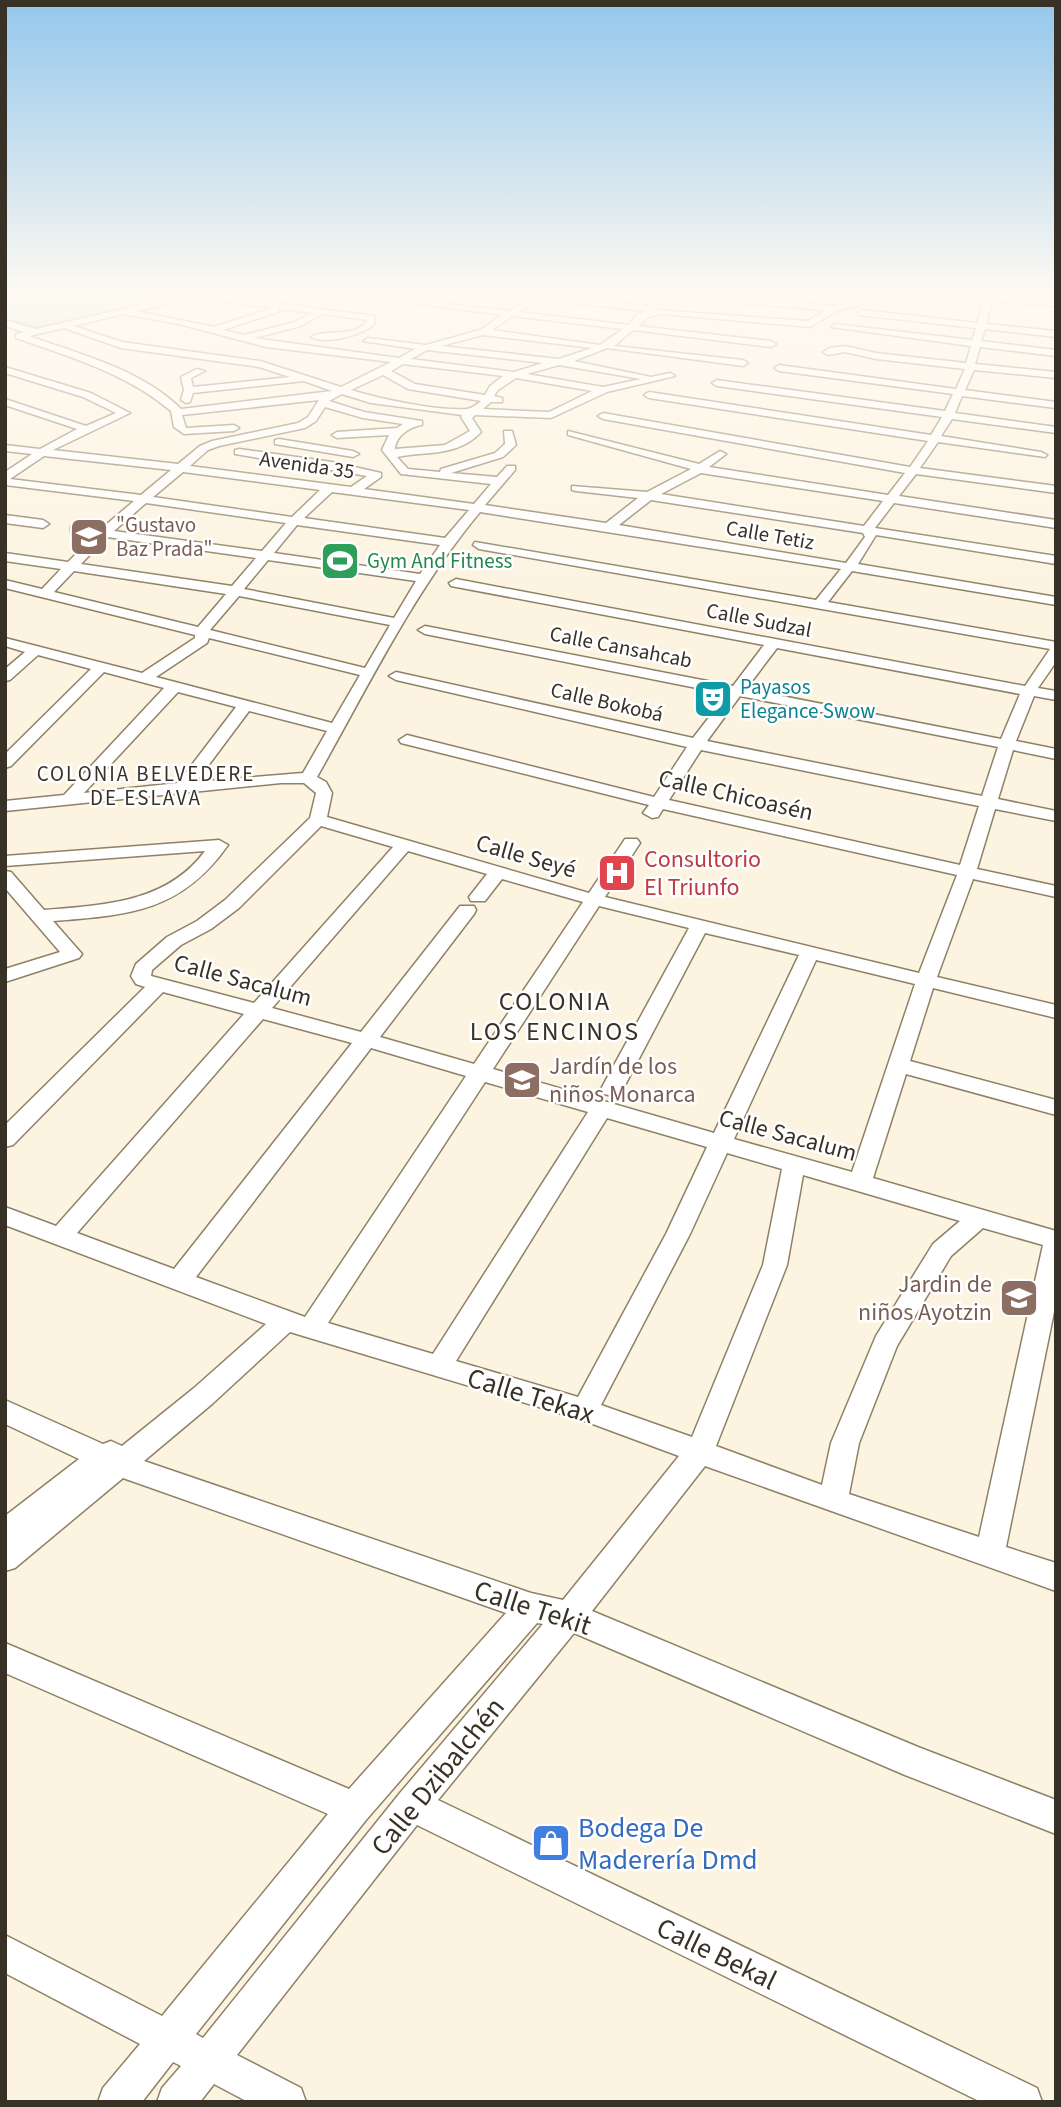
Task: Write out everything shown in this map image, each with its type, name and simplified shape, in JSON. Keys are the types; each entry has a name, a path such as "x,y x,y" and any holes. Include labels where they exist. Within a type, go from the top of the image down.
{"street":[{"path":"5,479 43,452 86,429 125,413 79,393"},
{"path":"157,393 176,411 179,427 184,431 312,419"},
{"path":"176,411 185,402 188,393"},
{"path":"176,411 326,399 338,393"},
{"path":"351,393 379,401 468,416 485,403 490,393"},
{"path":"455,393 562,407"},
{"path":"326,399 363,415 412,423 468,416 551,415 562,407 596,393"},
{"path":"789,393 1056,430"},
{"path":"955,393 1056,405"},
{"path":"867,530 910,470 926,453 960,394"},
{"path":"649,395 1041,456"},
{"path":"47,592 106,531 204,448 216,443 301,426 312,419 326,399"},
{"path":"5,402 86,429"},
{"path":"332,465 353,454 372,451 422,453 468,439 477,432 468,416"},
{"path":"603,416 910,470 1056,491"},
{"path":"660,428 680,418"},
{"path":"695,418 702,427 695,433"},
{"path":"412,423 398,431 389,441 391,457 399,469 425,475 499,481"},
{"path":"337,435 398,431"},
{"path":"341,451 370,432"},
{"path":"425,475 499,455 511,445 508,433"},
{"path":"572,433 690,463 699,469 1056,524"},
{"path":"204,448 209,436"},
{"path":"279,442 353,454"},
{"name":"Avenida 35","path":"5,448 181,468 477,508"},
{"path":"204,448 215,456"},
{"path":"239,452 332,465 377,475 353,491"},
{"path":"608,527 649,496 699,469 720,454"},
{"path":"227,463 249,477"},
{"path":"308,778 424,578 448,542 511,468"},
{"path":"5,479 448,542"},
{"path":"145,678 202,640 202,631 266,554 293,522 329,488"},
{"path":"576,488 649,496 1056,560"},
{"name":"Calle Tetiz","path":"477,508 1056,601"},
{"path":"5,519 43,524"},
{"path":"75,529 106,531 424,578"},
{"path":"819,606 847,568 855,563 871,537 867,530"},
{"path":"479,545 1056,646"},
{"path":"5,557 236,591 398,623"},
{"name":"Calle Sudzal","path":"456,583 1056,696"},
{"path":"9,587 47,592 368,673"},
{"name":"Calle Cansahcab","path":"425,630 1056,754"},
{"path":"5,642 336,729"},
{"path":"655,808 697,744 772,644"},
{"path":"5,677 36,649"},
{"path":"860,1182 926,980 967,872 1007,744 1029,691 1056,651"},
{"path":"5,762 101,667"},
{"name":"Calle Bokobá","path":"396,676 697,744 1056,816"},
{"path":"70,798 175,686"},
{"path":"184,787 245,705"},
{"name":"Calle Chicoasén","path":"407,740 655,808 1056,892"},
{"path":"5,806 184,787 308,778 320,786 324,793 318,820 232,904 204,925 174,941 143,968 141,976 151,982 5,1139"},
{"name":"Calle Seyé","path":"318,820 595,900 1056,1012"},
{"path":"5,1533 111,1461 152,1437 222,1380 299,1324 478,1073 631,843"},
{"path":"5,861 219,845 211,859 195,875 166,894 131,908 40,916"},
{"path":"61,1236 403,846"},
{"path":"179,1281 498,874"},
{"path":"5,876 72,954 5,976"},
{"path":"438,1368 607,1099 700,925"},
{"path":"585,1410 648,1295 810,952"},
{"name":"Calle Sacalum","path":"151,982 478,1073 607,1099 721,1145 860,1182 1056,1240"},
{"path":"899,1065 1056,1108"},
{"name":"Calle Dzibalchén","path":"176,2102 412,1805 700,1451 775,1265 794,1164"},
{"name":"Calle Tekax","path":"5,1216 299,1324 438,1368 585,1410 832,1501 1056,1577"},
{"path":"832,1501 845,1443 885,1343 942,1250 980,1217"},
{"path":"990,1554 1056,1240"},
{"name":"Calle Tekit","path":"5,1411 111,1461 531,1607 569,1615 917,1763 1056,1817"},
{"path":"5,1558 111,1461"},
{"path":"117,2102 354,1808 531,1607"},
{"path":"5,1658 354,1808"},
{"name":"Calle Bekal","path":"412,1805 1023,2102"},
{"path":"5,1953 287,2102"}],"place":[{"name":"\"Gustavo Baz Prada\"","path":"89,537"},
{"name":"Gym And Fitness","path":"340,561"},
{"name":"Payasos Elegance Swow","path":"713,699"},
{"name":"Consultorio El Triunfo","path":"617,873"},
{"name":"Jardín de los niños Monarca","path":"522,1080"},
{"name":"Jardin de niños Ayotzin","path":"1019,1298"},
{"name":"Bodega De Maderería Dmd","path":"551,1843"}],"district":[{"name":"COLONIA BELVEDERE DE ESLAVA","path":"146,786"},
{"name":"COLONIA LOS ENCINOS","path":"555,1016"}]}
